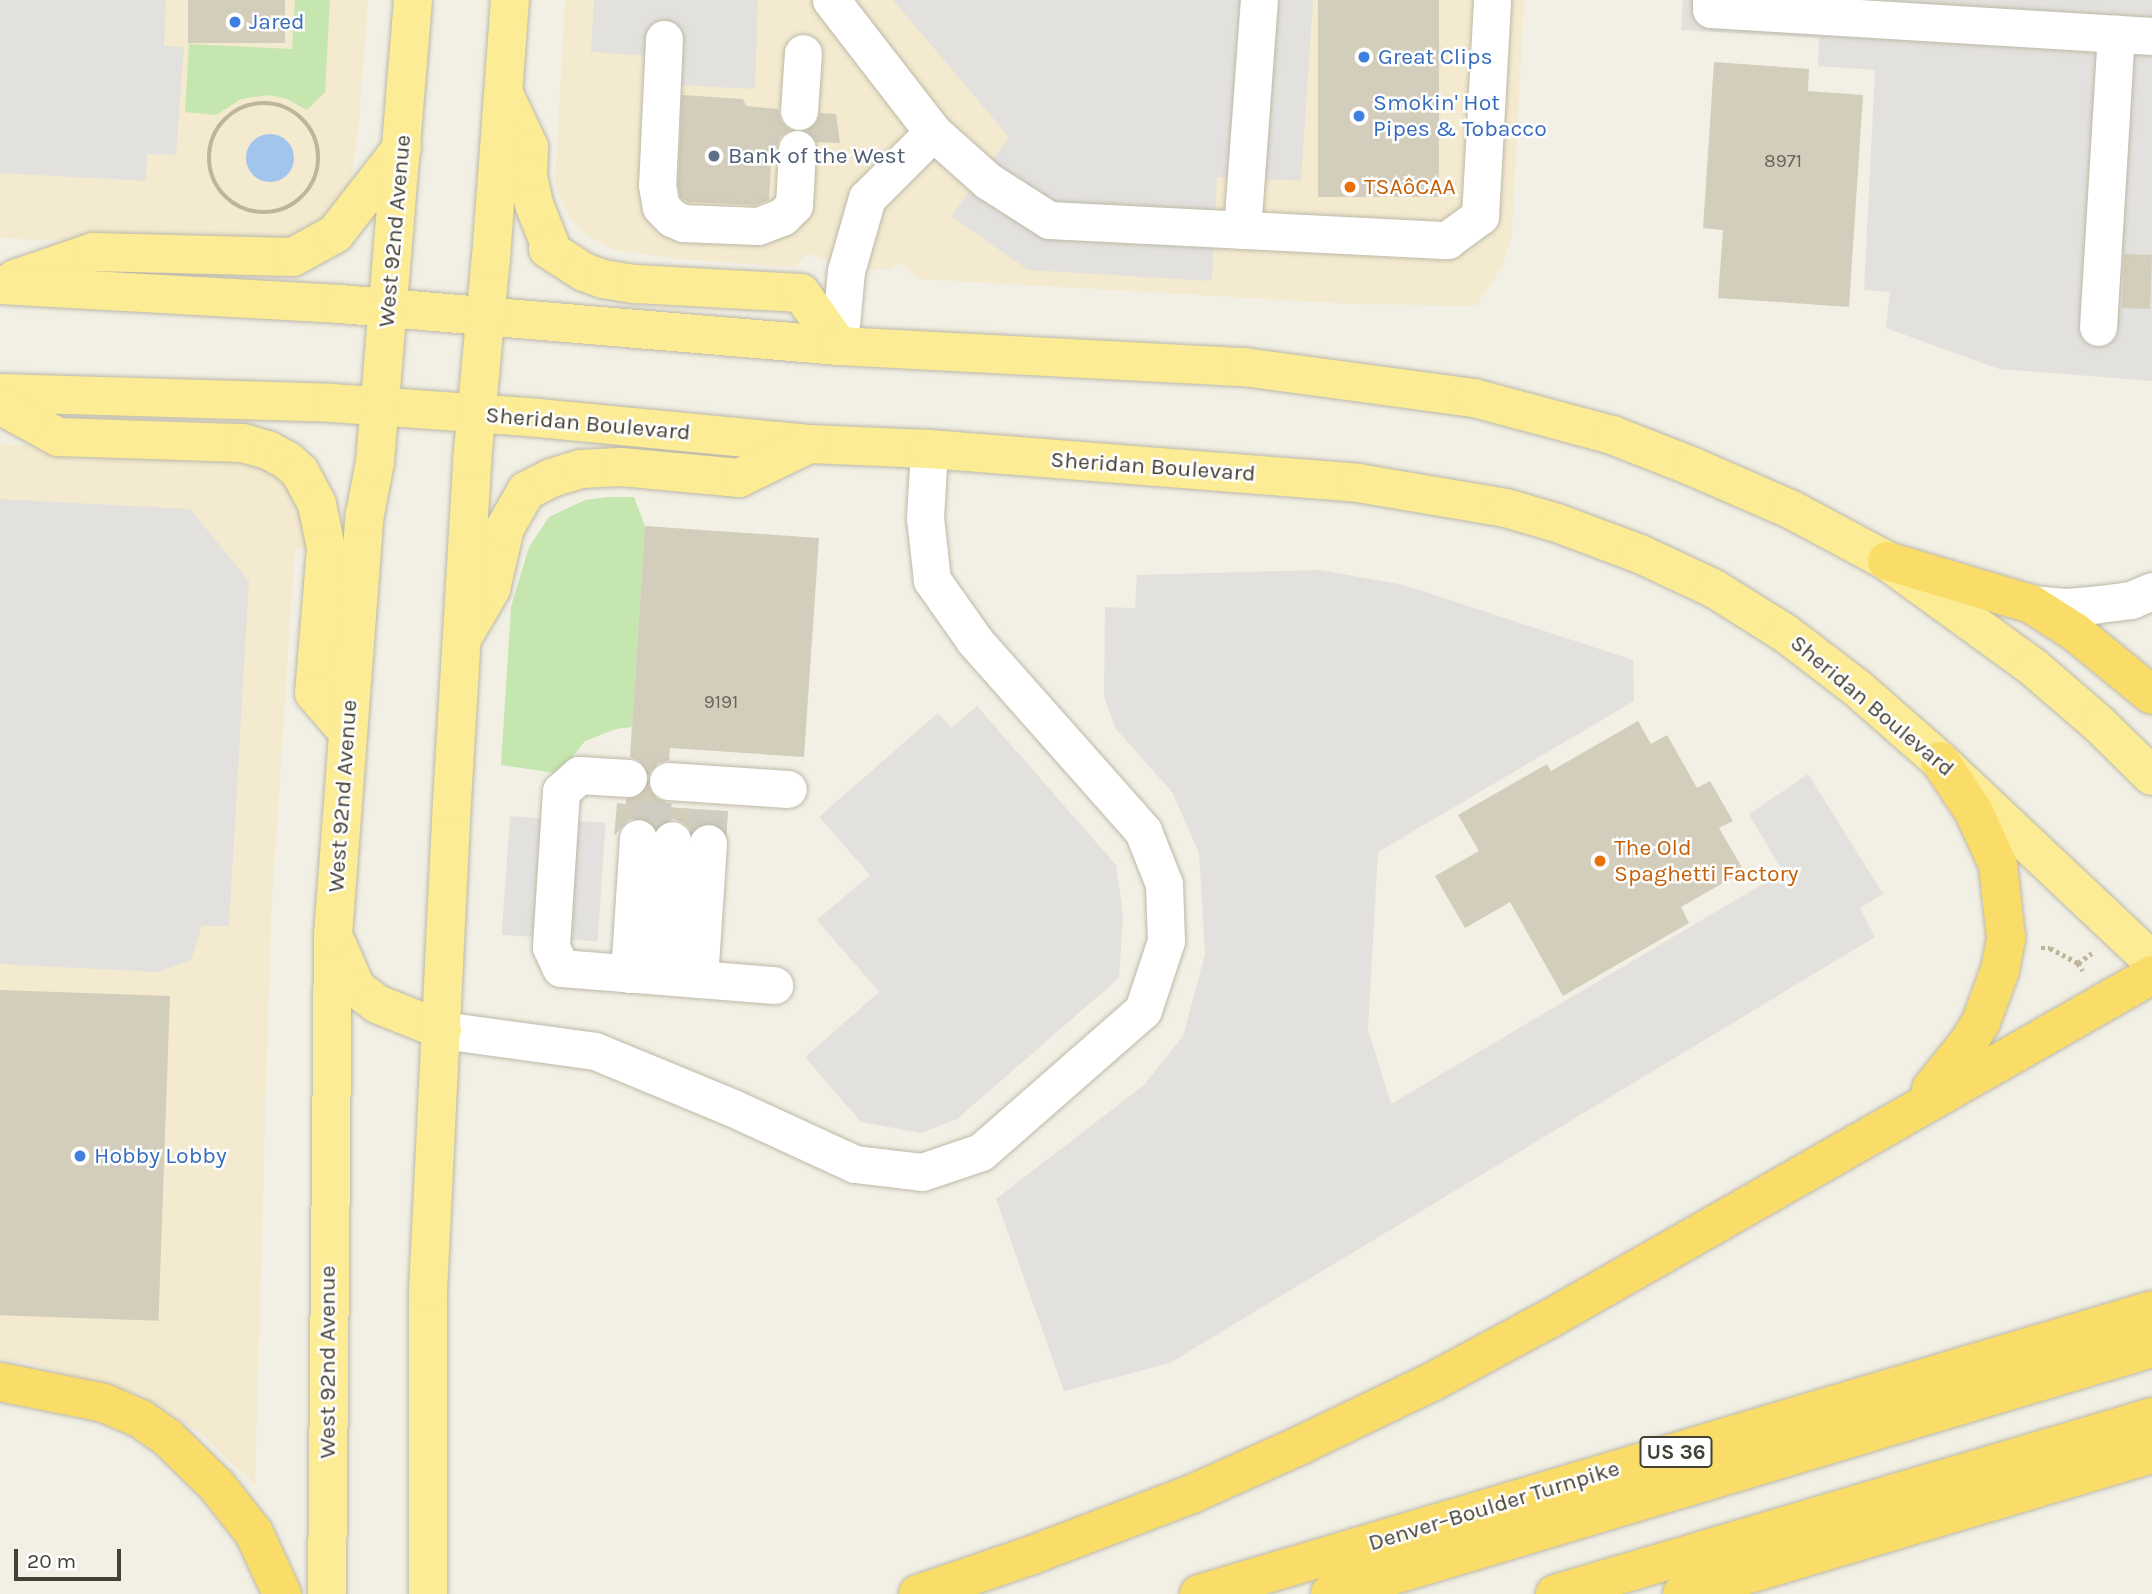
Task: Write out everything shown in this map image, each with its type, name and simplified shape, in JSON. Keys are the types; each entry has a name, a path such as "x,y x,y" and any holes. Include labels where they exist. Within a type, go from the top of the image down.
{"highway":[{"path":"1887,561 2031,604 2075,632 2152,695"},
{"path":"1910,1111 1942,1076 1981,1022 2000,970 2005,945 1998,865 1974,812 1940,761"},
{"path":"918,1594 1032,1555 1192,1494 1374,1410 1551,1318 2152,975"},
{"name":"Denver–Boulder Turnpike","path":"1199,1594 2152,1310"},
{"path":"1330,1594 2152,1348"},
{"path":"0,1382 104,1404 141,1419 167,1437 217,1486 254,1534 282,1594"},
{"path":"1555,1594 2152,1417"},
{"path":"1682,1594 2152,1454"}],"main road":[{"name":"West 92nd Avenue","path":"327,1594 333,935 365,514 374,462 413,0"},
{"path":"428,1594 428,1292 461,640 476,414 510,0"},
{"path":"502,90 529,147 528,176 534,204 549,242 548,249 584,272 603,279 636,284 801,293 839,346"},
{"path":"0,285 93,252 293,257 335,234 402,148"},
{"path":"0,285 388,309 839,346 1244,367 1474,398 1612,435 1691,466 1791,510 1887,561 2033,667 2099,724 2152,776"},
{"name":"Sheridan Boulevard","path":"0,393 332,403 809,444 929,450 1359,483 1442,495 1557,523 1640,554 1733,601 1784,633 1857,688 1940,761 2152,961"},
{"path":"0,405 58,437 243,443 268,450 294,466 310,486 317,504 326,548 314,693 348,732"},
{"path":"461,640 491,589 505,528 526,491 551,478 580,469 621,467 739,478 809,444"},
{"path":"333,935 356,988 377,1004 442,1030"}],"street":[{"path":"831,0 933,132 988,181 1049,220 1447,240 1480,216 1492,0"},
{"path":"1242,230 1259,0"},
{"path":"1711,0 1710,9 2152,36"},
{"path":"2098,327 2116,34"},
{"path":"664,39 657,185 662,206 672,218 683,223 758,226 782,217 794,205 797,149"},
{"path":"799,111 803,53"},
{"path":"839,346 846,271 867,198 933,132"},
{"path":"442,1030 595,1051 733,1108 855,1164 922,1172 981,1152 1143,1010 1167,941 1164,884 1143,831 975,641 932,580 925,518 929,450"},
{"path":"2031,604 2067,607 2099,604 2131,600 2152,591"},
{"path":"628,778 579,775 561,791 551,947 561,968 774,985"},
{"path":"681,813 788,789"},
{"path":"663,976 681,813"},
{"path":"663,976 681,813"}],"path":[{"path":"271,102 295,111 312,128 320,152 317,177 303,198 282,211 258,214 234,205 217,188 209,164 212,139 225,118 246,105 271,102"},
{"path":"2029,948 2050,948 2078,963 2089,981"}],"shaded area":[{"path":"0,0 368,0 359,124 352,176 345,195 312,236 194,247 0,238"},
{"path":"0,0 166,0 164,46 184,47 176,155 147,154 146,181 0,173"},
{"path":"565,0 1524,0 1512,234 1503,266 1476,306 1354,304 919,279 901,263 890,269 846,271 808,253 796,266 786,267 678,259 614,250 585,234 565,211 555,181"},
{"path":"594,0 758,0 755,89 677,85 678,58 591,52"},
{"path":"893,0 1313,0 1301,181 1217,177 1212,281 1028,270 951,216 1009,137"},
{"path":"1683,0 2152,0 2152,381 1999,369 1886,328 1890,292 1864,290 1875,70 1818,66 1819,38 1681,30"},
{"path":"0,444 223,456 256,461 288,483 314,549 295,549 271,918 255,1485 200,1433 144,1396 28,1363 0,1359"},
{"path":"0,499 190,509 249,581 229,926 202,926 191,960 157,972 0,964"},
{"path":"1320,570 1404,585 1633,660 1634,701 1378,852 1368,1029 1391,1104 1783,872 1749,814 1808,774 1883,894 1860,908 1875,937 1170,1363 1064,1391 996,1199 1144,1085 1183,1036 1205,954 1199,853 1172,792 1116,729 1104,697 1105,607 1135,608 1137,575"},
{"path":"977,706 1116,865 1123,914 1119,978 957,1119 921,1133 861,1122 805,1057 879,992 817,920 870,875 819,817 938,713 951,728"},
{"path":"510,816 606,823 597,941 502,935"}],"green space":[{"path":"295,0 330,0 325,92 307,110 287,99 269,95 241,99 216,115 185,112 189,44 292,49"},
{"path":"634,497 645,526 632,727 616,729 585,741 565,766 555,773 501,765 511,607 529,547 549,517 585,500"}],"water":[{"path":"270,134 287,141 294,158 287,175 270,182 253,175 246,158 253,141"}],"building":[{"name":"Jared","path":"188,0 285,0 285,43 188,43"},
{"path":"1318,0 1439,0 1439,197 1318,197"},
{"path":"1714,62 1809,69 1808,91 1863,95 1849,307 1718,298 1723,230 1703,228"},
{"path":"682,95 743,99 746,106 778,109 781,121 790,130 780,137 776,148 772,147 769,200 755,205 688,202 680,197 678,184"},
{"path":"820,113 836,114 840,143 816,142 806,130 816,123"},
{"path":"2124,254 2152,255 2150,309 2122,308"},
{"path":"645,526 819,538 804,757 670,748 669,760 658,763 648,776 640,761 630,757"},
{"name":"The Old Spaghetti Factory","path":"1638,721 1651,744 1667,735 1697,788 1710,781 1733,821 1719,828 1744,871 1681,907 1689,923 1563,996 1510,902 1465,928 1435,876 1479,851 1458,815 1547,764 1551,771"},
{"path":"648,783 656,798 666,802 666,807 728,811 726,833 710,822 699,824 691,831 684,823 674,819 663,821 656,827 649,820 639,817 628,820 614,836 617,803 626,804 626,799 638,796"},
{"name":"Hobby Lobby","path":"0,990 170,996 159,1321 0,1315"}],"tunnel":[{"path":"651,839 654,780"},
{"path":"708,843 709,810"}],"place":[{"name":"Jared","path":"235,22"},
{"name":"Great Clips","path":"1364,57"},
{"name":"Smokin' Hot Pipes & Tobacco","path":"1359,116"},
{"name":"Bank of the West","path":"714,156"},
{"name":"TSAôCAA","path":"1350,187"},
{"name":"The Old Spaghetti Factory","path":"1600,861"},
{"name":"Hobby Lobby","path":"80,1156"}]}
